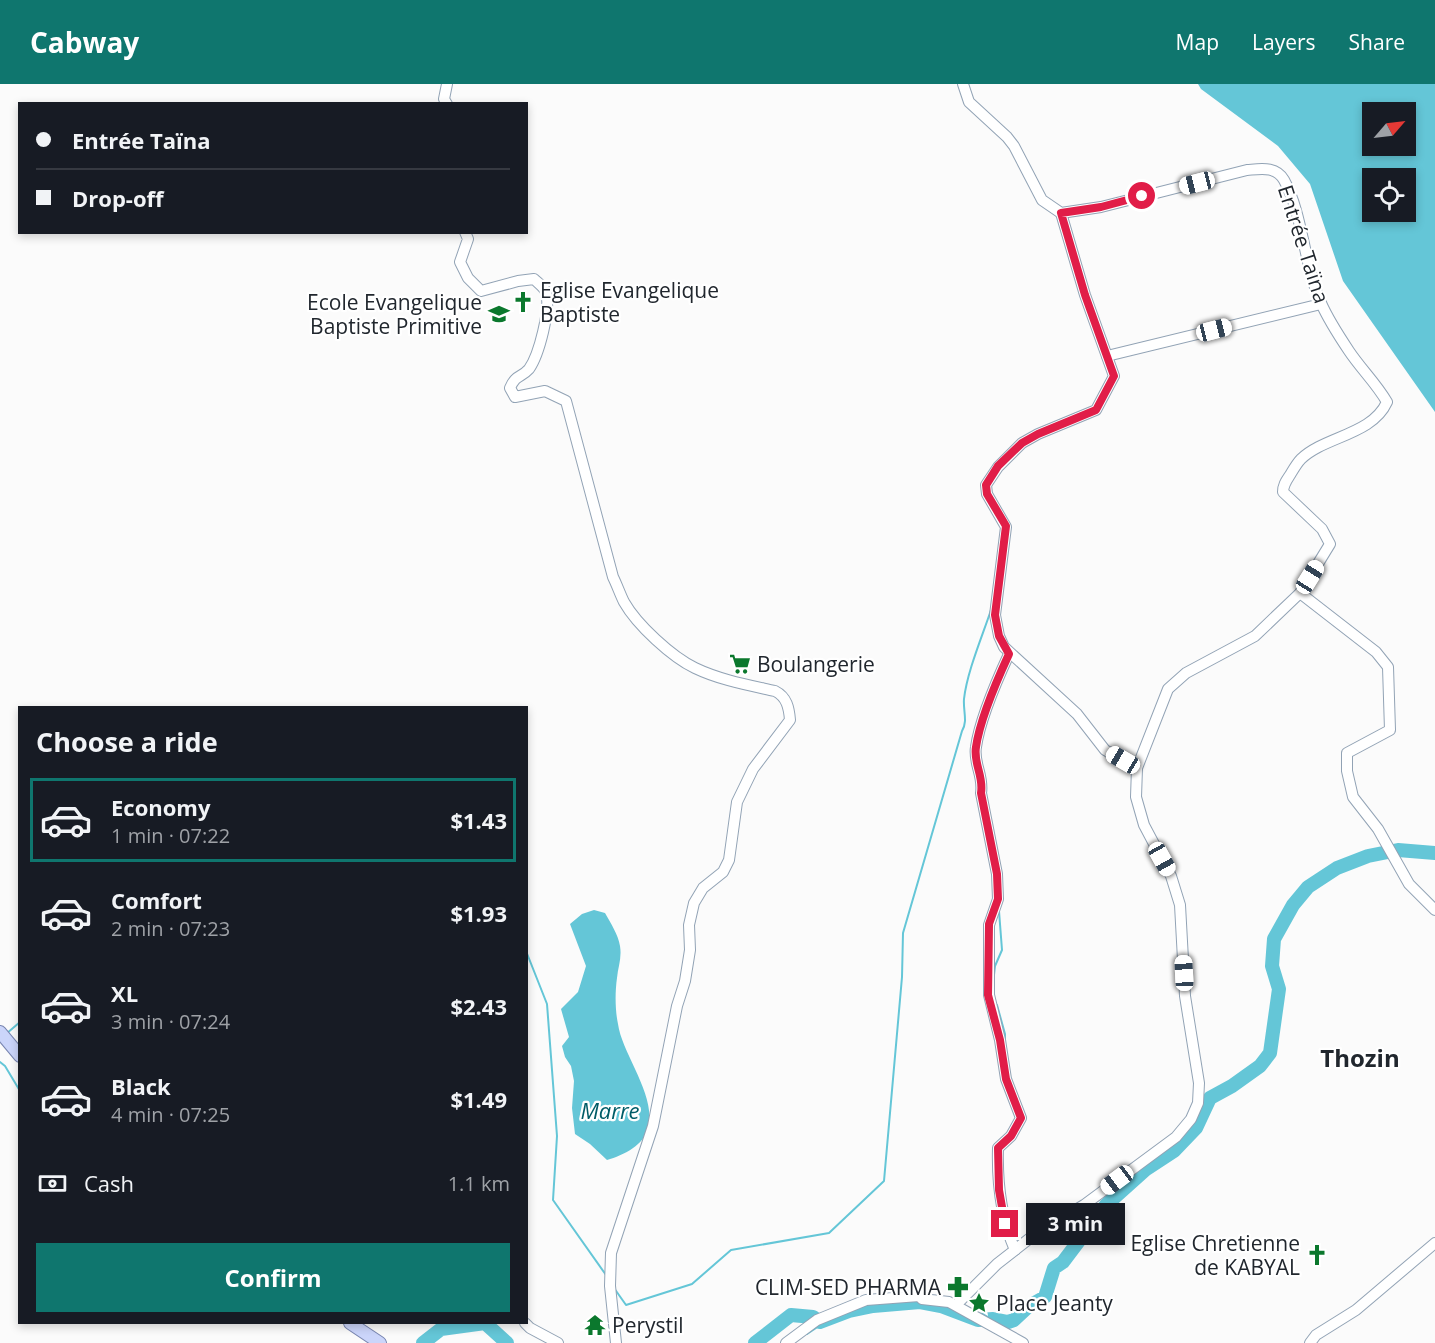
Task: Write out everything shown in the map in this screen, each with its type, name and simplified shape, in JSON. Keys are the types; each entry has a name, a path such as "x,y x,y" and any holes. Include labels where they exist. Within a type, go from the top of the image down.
{"main road":[{"path":"0,1032 18,1054"},
{"path":"352,1324 380,1343"}],"street":[{"path":"446,102 444,99 447,84"},
{"path":"963,84 969,102 1014,146 1042,200 1061,213 1085,295 1114,376 1096,410 1022,443 998,466 986,485 987,494 1006,526 995,615 999,636 1009,654 1077,714 1105,750 1137,768"},
{"name":"Entrée Taïna","path":"956,1305 988,1272 1034,1235 1084,1205 1176,1137 1191,1119 1198,1103 1199,1083 1185,996 1180,905 1171,876 1144,825 1136,797 1137,768 1168,689 1186,673 1255,636 1300,593 1330,544 1322,529 1283,492 1283,485 1301,459 1320,447 1351,433 1382,412 1387,402 1380,389 1349,351 1321,304 1312,280 1292,201 1283,178 1270,168 1247,170 1101,207 1061,213"},
{"path":"466,234 468,239 460,262 468,278 481,291 518,280 534,279 546,290 548,305 536,356 528,370 513,379 510,388 515,397 545,391 566,401 613,577 625,604 666,648 693,667 730,681 782,694 788,706 790,720 753,769 737,802 729,860 723,872 703,888 694,903 689,925 690,950 685,981 677,1006 653,1126 610,1253 610,1286 616,1343"},
{"path":"1107,356 1321,304"},
{"path":"1300,593 1376,652 1388,666 1390,730 1347,753 1347,771 1353,796 1378,829 1409,884 1435,910"},
{"path":"1009,654 990,700 975,747 975,756 983,782 981,793 997,874 998,899 989,924 988,995 1000,1040 1006,1079 1021,1118 1011,1136 998,1148 1002,1214 1016,1250"},
{"path":"1310,1343 1316,1335 1356,1310 1435,1243"},
{"path":"786,1343 818,1320 866,1299 919,1296 922,1299 941,1299 956,1305 1023,1343"},
{"path":"526,1324 558,1343"}],"water":[{"path":"1198,84 1435,84 1435,412 1343,281 1310,184 1278,146 1201,89"},
{"name":"Marre","path":"594,910 605,913 619,942 621,955 616,983 617,1019 621,1036 644,1089 649,1116 646,1134 638,1144 607,1160 575,1134 572,1108 574,1081 571,1066 562,1046 569,1037 561,1009 578,992 586,966 570,924 582,914"}],"waterway":[{"path":"614,1288 626,1305 692,1284 731,1250 829,1233 884,1181 902,977 903,933 964,727 964,699 971,666 991,610"},
{"path":"755,1343 791,1315 813,1317 820,1322 849,1311 873,1306 920,1302 941,1306 978,1320 993,1319 1008,1322 1014,1320 1029,1306 1045,1297 1054,1268 1063,1262 1106,1205 1145,1170 1174,1151 1196,1128 1210,1098 1260,1066 1270,1053 1279,989 1272,966 1274,939 1293,905 1308,887 1337,868 1368,856 1398,850 1435,853"},
{"path":"994,975 1002,950 999,911"},
{"path":"528,956 547,1004 557,1136 553,1200 606,1275"},
{"path":"997,1005 1005,1040"},
{"path":"6,1034 18,1024"},
{"path":"0,1062 18,1088"},
{"path":"807,1334 825,1322"},
{"path":"423,1343 441,1329 478,1324"},
{"path":"486,1324 507,1343"},
{"path":"491,1324 496,1333"}],"place":[{"name":"Eglise Evangelique Baptiste","path":"523,302"},
{"name":"Ecole Evangelique Baptiste Primitive","path":"499,314"},
{"name":"Boulangerie","path":"740,664"},
{"name":"Eglise Chretienne de KABYAL","path":"1317,1255"},
{"name":"CLIM-SED PHARMA","path":"958,1287"},
{"name":"Place Jeanty","path":"979,1303"},
{"name":"Perystil","path":"595,1325"}],"district":[{"name":"Thozin","path":"1360,1057"}],"route":[{"path":"1005,1224 999,1190 998,1148 1011,1136 1021,1118 1006,1079 1000,1040 988,995 989,924 998,899 997,874 981,793 983,782 975,756 975,747 990,700 1009,654 999,636 995,615 1006,526 987,494 986,485 998,466 1022,443 1096,410 1114,376 1085,295 1061,213 1101,207 1142,196"}]}
